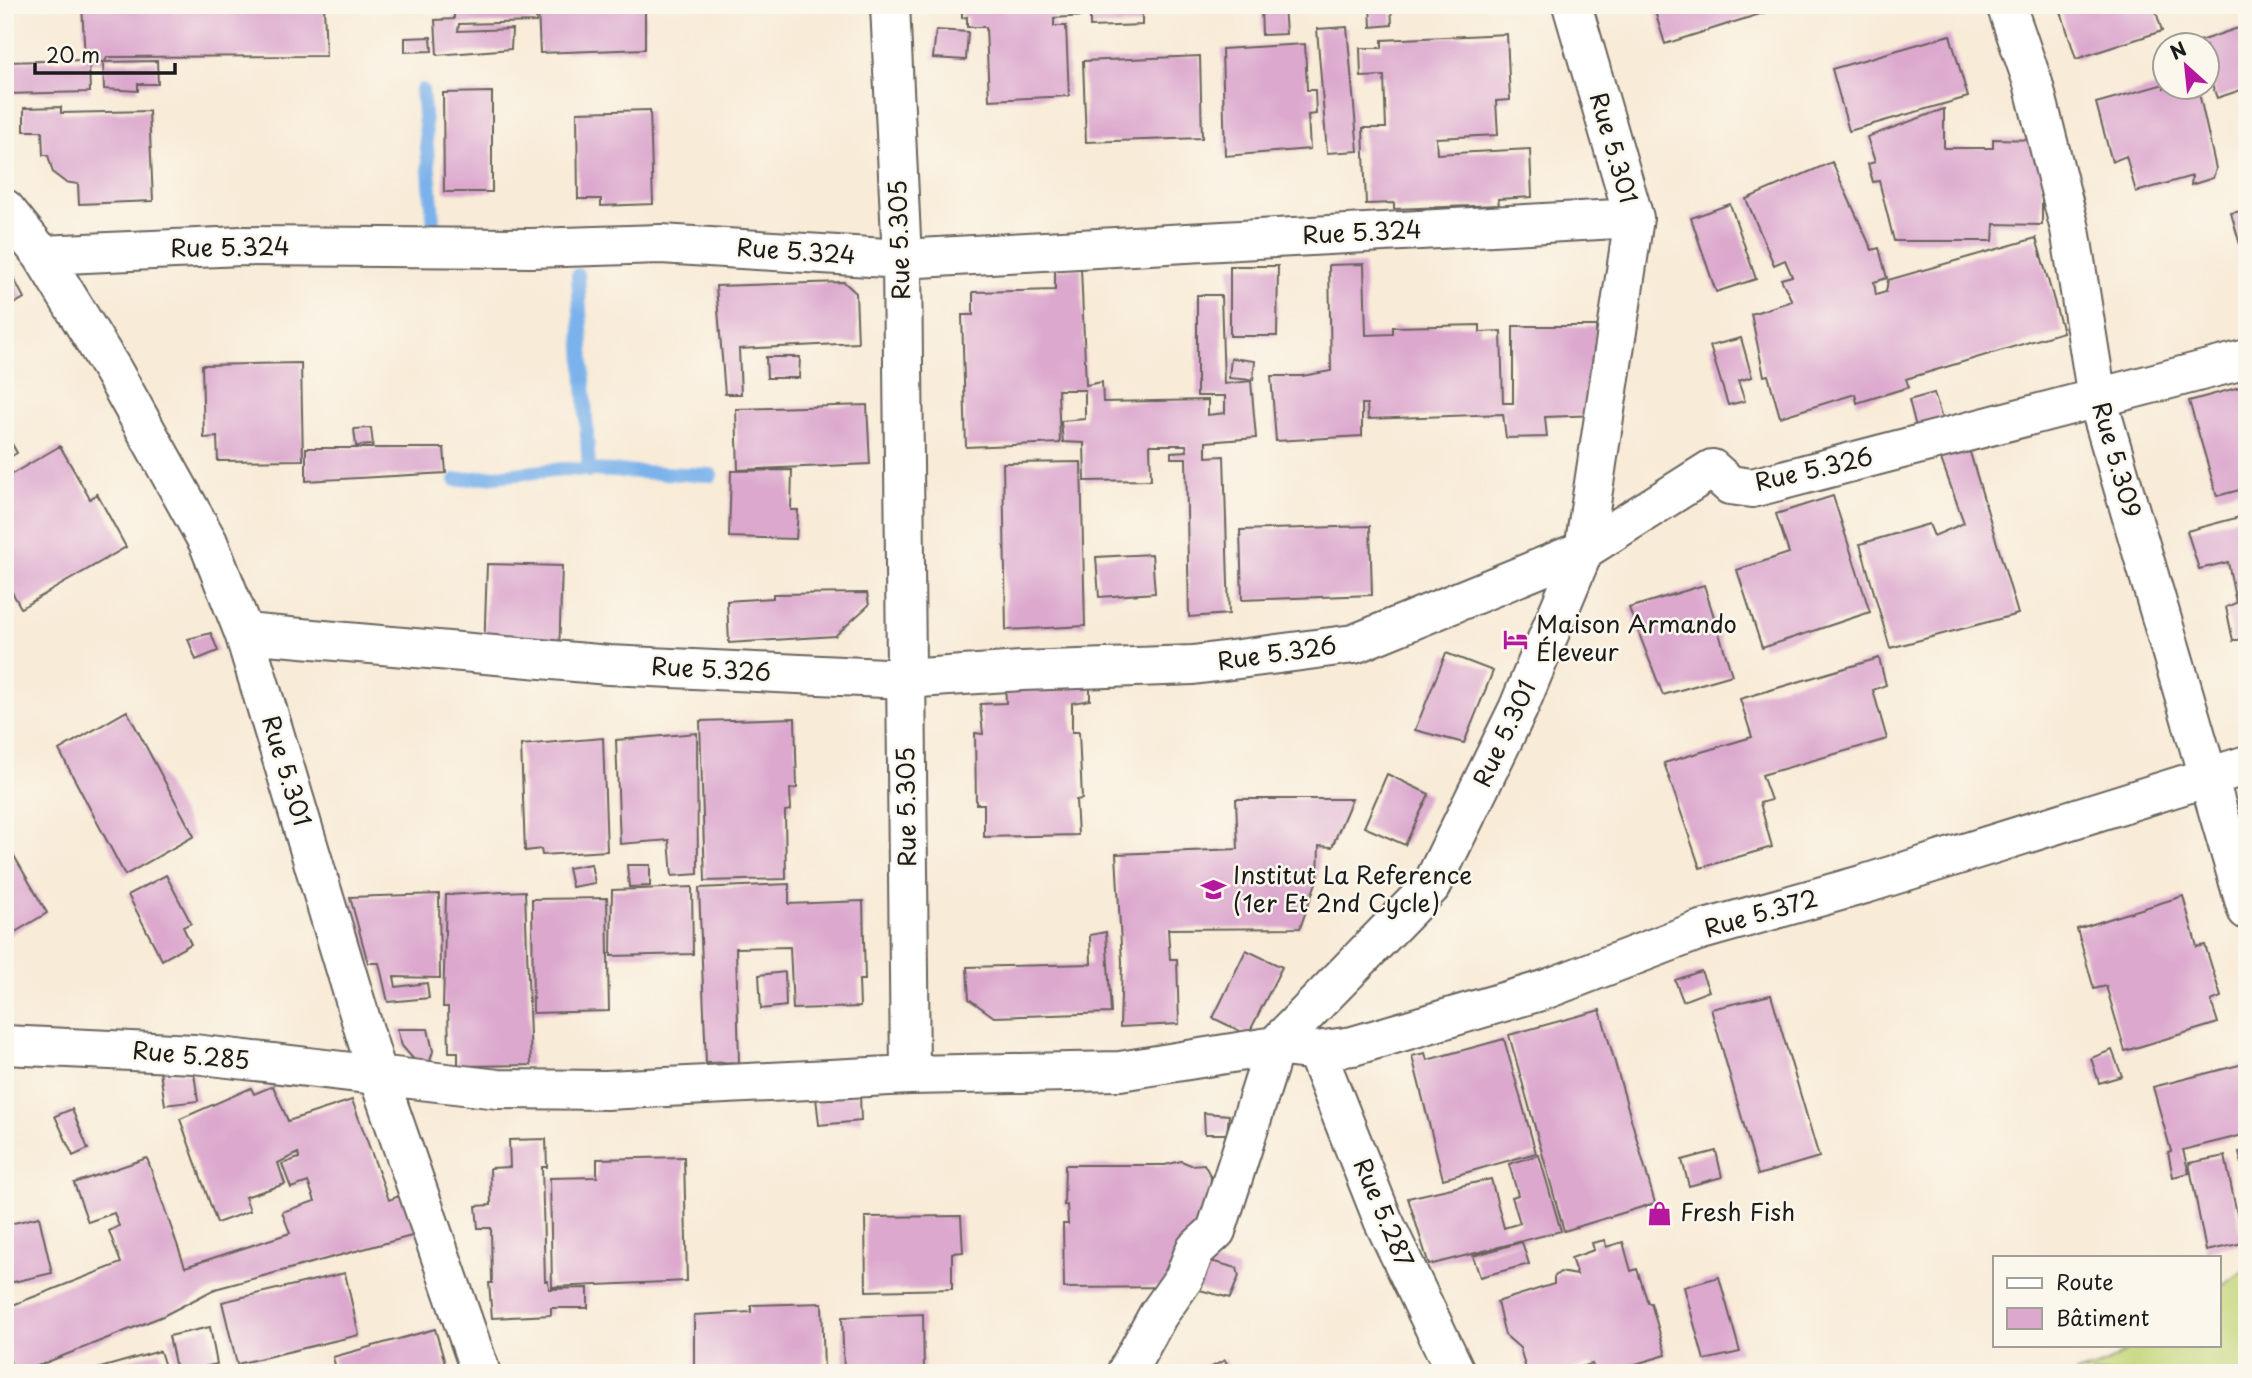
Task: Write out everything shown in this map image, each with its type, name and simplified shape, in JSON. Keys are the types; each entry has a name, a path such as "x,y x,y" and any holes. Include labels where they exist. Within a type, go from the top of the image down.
{"street":[{"name":"Rue 5.305","path":"890,5 902,259 909,1075"},
{"name":"Rue 5.301","path":"1126,1373 1158,1315 1184,1278 1195,1250 1216,1231 1275,1046 1432,885 1518,709 1584,550 1634,218 1572,5"},
{"name":"Rue 5.309","path":"2006,5 2032,83 2070,229 2097,398 2247,910"},
{"name":"Rue 5.301","path":"5,209 42,255 113,371 208,542 244,633 377,1073 481,1373"},
{"name":"Rue 5.324","path":"42,255 241,246 531,248 661,244 902,259 1634,218"},
{"name":"Rue 5.326","path":"244,633 609,665 905,679 1021,671 1193,665 1354,644 1584,550 1712,469 1730,485 1752,488 2247,359"},
{"name":"Rue 5.372","path":"909,1075 1120,1071 1275,1046 1316,1051 1353,1045 1544,990 1698,931 1865,884 2247,765"},
{"name":"Rue 5.285","path":"5,1045 194,1054 377,1073"},
{"name":"Rue 5.287","path":"1316,1051 1384,1220 1456,1373"},
{"path":"377,1073 498,1089 606,1090 909,1075"}],"green space":[{"path":"2247,1269 2247,1373 2075,1373 2106,1364 2133,1346 2220,1346 2220,1287"}],"building":[{"path":"82,5 324,5 326,56 107,57 105,62 157,61 158,84 138,84 138,91 104,89 103,62 89,62 90,92 5,94 5,62 85,60"},
{"path":"454,5 536,5 536,22 459,24 458,31 512,29 511,49 437,55 435,20 454,19"},
{"path":"645,5 645,49 540,53 538,8"},
{"path":"962,5 1084,5 1084,16 1054,18 1054,26 1066,26 1069,96 989,100 986,27 967,27 967,17 962,18"},
{"path":"1090,5 1142,5 1142,25 1090,27"},
{"path":"1261,5 1284,5 1286,34 1262,35"},
{"path":"1332,5 1355,5 1355,12 1333,12"},
{"path":"1370,5 1391,5 1392,25 1371,27"},
{"path":"1653,5 1764,5 1766,12 1665,44"},
{"path":"2059,5 2154,5 2162,31 2150,32 2150,35 2076,59"},
{"path":"1347,27 1358,151 1327,153 1317,29"},
{"path":"2238,28 2247,54 2247,88 2220,97 2220,34"},
{"path":"936,30 968,32 966,60 933,58"},
{"path":"1507,34 1510,100 1496,101 1498,135 1436,138 1437,154 1530,149 1532,197 1498,199 1499,205 1394,209 1394,203 1366,204 1363,128 1386,128 1384,76 1361,77 1360,48 1382,48 1382,40"},
{"path":"1950,35 1968,97 1849,131 1832,69"},
{"path":"431,37 432,51 405,52 405,38"},
{"path":"1305,44 1307,90 1315,90 1316,114 1308,115 1310,149 1225,156 1222,49"},
{"path":"1200,56 1202,138 1086,142 1083,61"},
{"path":"2150,88 2150,102 2201,102 2216,169 2213,178 2191,185 2192,176 2136,192 2126,156 2112,162 2096,103"},
{"path":"492,92 492,192 444,192 443,93"},
{"path":"61,107 61,113 149,111 153,201 79,204 78,184 65,182 53,173 48,155 43,155 42,131 24,131 24,108"},
{"path":"1944,109 1944,148 1993,148 1993,139 2042,140 2042,225 1994,224 1993,241 1894,241 1879,181 1873,182 1868,164 1875,162 1867,137"},
{"path":"650,110 653,204 601,206 601,199 578,199 577,112"},
{"path":"1832,162 1872,250 1879,248 1887,278 1874,282 1876,295 1886,292 1888,280 2036,238 2063,332 1906,379 1909,387 1857,403 1855,394 1780,417 1768,375 1764,376 1751,314 1792,301 1781,279 1792,276 1785,260 1774,265 1746,199"},
{"path":"1730,204 1756,279 1716,292 1691,218"},
{"path":"2247,210 2247,266 2246,266 2231,213"},
{"path":"5,261 24,298 5,309"},
{"path":"1364,264 1366,335 1393,334 1393,327 1480,325 1480,332 1501,331 1503,403 1513,403 1513,326 1596,326 1598,415 1545,417 1547,437 1506,438 1503,414 1368,419 1367,404 1362,404 1362,436 1276,441 1271,376 1302,376 1331,371 1329,265"},
{"path":"1230,266 1278,266 1277,336 1230,336"},
{"path":"1081,268 1086,385 1102,382 1103,402 1208,400 1208,415 1225,413 1225,396 1197,396 1197,295 1221,295 1224,384 1251,381 1256,438 1206,442 1206,457 1224,456 1229,614 1189,617 1186,458 1171,458 1171,452 1187,451 1186,445 1150,445 1151,480 1085,481 1084,443 1063,442 1061,421 1085,419 1085,390 1058,390 1060,443 966,447 962,315 973,315 973,292 1055,290 1055,269"},
{"path":"844,282 856,293 858,343 739,349 741,394 725,394 716,286"},
{"path":"1741,338 1752,377 1738,381 1745,401 1728,405 1710,346"},
{"path":"766,357 800,357 799,378 767,378"},
{"path":"1231,358 1255,361 1253,380 1229,378"},
{"path":"301,363 303,460 218,461 217,437 204,438 202,365"},
{"path":"2247,385 2247,488 2217,496 2189,401"},
{"path":"1934,393 1942,419 1916,427 1909,400"},
{"path":"867,405 870,464 738,470 736,409"},
{"path":"371,428 373,445 356,446 354,429"},
{"path":"5,431 17,453 5,460"},
{"path":"60,446 90,499 97,494 126,547 21,608 5,580 5,478"},
{"path":"306,448 444,448 446,473 306,481"},
{"path":"1969,449 2018,614 1890,648 1860,544 1929,524 1934,536 1964,523 1941,459"},
{"path":"1081,462 1085,626 1006,630 1003,463"},
{"path":"792,470 791,510 798,510 796,539 729,537 731,471"},
{"path":"1833,496 1870,612 1762,648 1737,570 1789,553 1776,514"},
{"path":"2247,515 2247,638 2233,641 2226,607 2236,603 2228,562 2199,569 2187,531"},
{"path":"1370,526 1372,595 1242,600 1240,530"},
{"path":"1152,554 1155,593 1099,597 1096,557"},
{"path":"487,564 562,566 559,654 484,653"},
{"path":"1704,585 1732,675 1663,695 1629,608"},
{"path":"867,593 869,605 835,636 729,643 727,601 773,598 773,594"},
{"path":"211,633 218,651 196,660 188,639"},
{"path":"1446,653 1493,671 1464,743 1415,730"},
{"path":"1879,658 1886,685 1873,690 1887,739 1762,775 1771,800 1760,803 1772,847 1700,868 1664,763 1752,737 1740,699"},
{"path":"1090,680 1090,700 1072,703 1072,732 1079,732 1082,799 1076,800 1078,835 984,837 984,804 976,804 975,733 983,734 980,704 1006,703 1005,682"},
{"path":"127,711 194,836 125,875 59,750"},
{"path":"795,718 797,788 790,789 791,810 785,811 786,879 705,881 700,721"},
{"path":"697,733 698,874 672,876 669,840 620,844 616,740"},
{"path":"603,738 607,851 542,855 541,849 525,851 521,745"},
{"path":"1387,774 1429,794 1405,845 1364,827"},
{"path":"1236,799 1352,799 1332,847 1319,846 1318,877 1300,928 1168,929 1170,959 1177,959 1179,1024 1120,1027 1122,962 1116,854 1238,849"},
{"path":"13,854 47,913 5,938 5,857"},
{"path":"591,864 595,883 572,887 568,868"},
{"path":"627,865 650,865 650,886 629,887"},
{"path":"166,875 191,923 183,927 191,944 162,960 128,895"},
{"path":"789,884 789,904 863,901 865,980 859,980 860,1007 793,1009 790,947 736,948 739,1062 706,1063 699,888"},
{"path":"692,887 693,954 611,956 612,890"},
{"path":"525,891 531,1065 458,1066 458,1052 449,1052 448,1007 443,1007 446,895"},
{"path":"439,894 440,978 394,977 396,987 427,983 429,998 388,1002 379,963 368,963 350,897"},
{"path":"2183,896 2197,947 2205,945 2221,997 2211,1001 2218,1023 2125,1051 2106,986 2094,989 2077,929"},
{"path":"607,898 609,1011 533,1013 532,899"},
{"path":"1106,932 1111,1013 994,1017 969,999 967,967 1091,964 1090,935"},
{"path":"1246,950 1282,967 1248,1035 1213,1018"},
{"path":"1701,971 1709,991 1683,1001 1675,980"},
{"path":"785,972 786,1006 761,1009 759,975"},
{"path":"1771,995 1819,1157 1758,1175 1711,1009"},
{"path":"1600,1010 1655,1203 1564,1231 1509,1035"},
{"path":"397,1029 428,1029 433,1051 428,1068 422,1069 402,1046"},
{"path":"1504,1039 1536,1153 1443,1179 1412,1056 1425,1053 1427,1060"},
{"path":"2112,1050 2122,1076 2099,1083 2091,1058"},
{"path":"2247,1063 2247,1134 2183,1150 2189,1173 2173,1177 2168,1152 2171,1151 2153,1087"},
{"path":"160,1072 194,1073 198,1101 165,1105"},
{"path":"273,1086 288,1121 352,1100 389,1200 404,1194 419,1234 215,1289 163,1316 20,1373 14,1373 5,1347 5,1308 121,1263 109,1231 119,1226 114,1213 88,1222 74,1183 147,1158 185,1267 290,1233 282,1212 315,1201 308,1182 291,1188 282,1164 299,1158 298,1153 278,1163 285,1184 245,1197 250,1211 217,1223 180,1119 251,1088 254,1094"},
{"path":"860,1095 861,1121 819,1125 816,1097"},
{"path":"72,1109 88,1149 73,1156 55,1116"},
{"path":"1204,1113 1229,1115 1227,1134 1205,1134"},
{"path":"546,1139 547,1167 542,1167 545,1281 548,1281 549,1289 588,1288 588,1308 551,1308 551,1315 492,1318 489,1283 492,1283 491,1228 478,1228 476,1206 491,1205 490,1168 510,1167 509,1140"},
{"path":"2247,1150 2247,1183 2246,1183 2239,1152"},
{"path":"1716,1151 1722,1177 1689,1186 1682,1160"},
{"path":"1539,1155 1561,1231 1429,1265 1408,1198 1491,1179 1504,1228 1520,1223 1512,1197 1518,1195 1509,1164"},
{"path":"2225,1156 2243,1243 2206,1251 2189,1163"},
{"path":"684,1157 687,1281 552,1287 550,1178 597,1177 597,1159"},
{"path":"1181,1161 1191,1165 1204,1164 1211,1177 1207,1224 1172,1287 1064,1288 1063,1224 1068,1224 1067,1205 1064,1205 1065,1165 1165,1165"},
{"path":"961,1216 963,1252 952,1253 952,1289 866,1291 865,1217"},
{"path":"39,1217 52,1273 5,1284 5,1225"},
{"path":"1605,1240 1606,1247 1623,1242 1631,1271 1637,1269 1648,1303 1651,1303 1666,1355 1605,1373 1596,1373 1592,1364 1556,1373 1527,1373 1520,1348 1505,1335 1497,1302 1554,1284 1554,1277 1560,1272 1577,1275 1571,1258 1594,1250 1592,1243"},
{"path":"1522,1242 1529,1264 1480,1277 1473,1256"},
{"path":"1199,1258 1237,1268 1239,1276 1230,1298 1192,1288"},
{"path":"345,1273 359,1335 237,1364 222,1302"},
{"path":"1719,1277 1740,1352 1704,1360 1684,1287"},
{"path":"822,1303 824,1370 834,1370 835,1373 694,1373 694,1315 751,1312 751,1305"},
{"path":"923,1314 924,1373 844,1373 842,1317"},
{"path":"210,1327 217,1364 177,1373 169,1336"},
{"path":"435,1329 448,1373 337,1373 333,1357"},
{"path":"160,1351 167,1373 86,1373 86,1372"},
{"path":"1225,1360 1231,1373 1200,1373"}],"waterway":[{"path":"422,90 435,240"},
{"path":"578,275 589,471"},
{"path":"456,480 564,469 711,475"}],"place":[{"name":"Maison Armando Éleveur","path":"1516,639"},
{"name":"Institut La Reference (1er Et 2nd Cycle)","path":"1213,890"},
{"name":"Fresh Fish","path":"1660,1213"}]}
